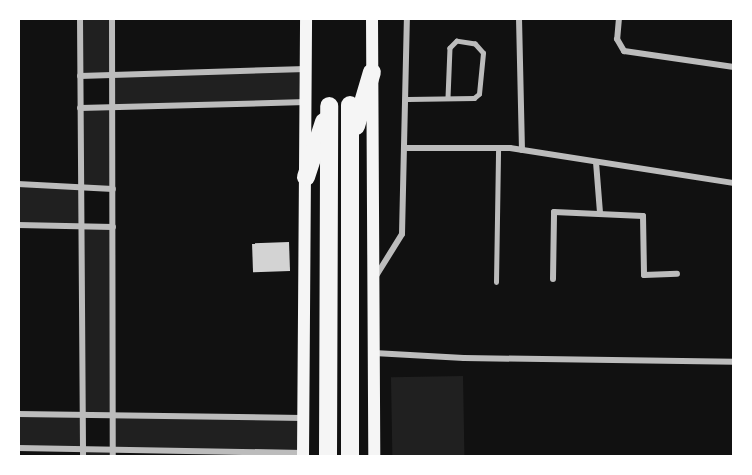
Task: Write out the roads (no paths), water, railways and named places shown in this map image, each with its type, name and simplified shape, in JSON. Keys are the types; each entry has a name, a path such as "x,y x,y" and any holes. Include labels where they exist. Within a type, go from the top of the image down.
{"highway":[{"path":"349,145 372,72"},
{"path":"350,457 349,145 351,105"},
{"path":"306,177 329,106 328,457"}],"main road":[{"path":"303,455 306,18"},
{"path":"372,18 374,457"}],"street":[{"path":"80,18 82,454"},
{"path":"112,18 113,454"},
{"path":"374,279 402,234 408,99 407,18"},
{"path":"519,18 522,150"},
{"path":"619,18 617,39 624,51 734,67"},
{"path":"80,76 307,69"},
{"path":"80,108 306,102"},
{"path":"406,148 522,150 734,183"},
{"path":"496,282 498,148"},
{"path":"596,162 600,213"},
{"path":"18,184 113,189"},
{"path":"553,279 555,212 643,216 644,275 677,274"},
{"path":"18,225 113,227"},
{"path":"374,353 464,358 734,362"},
{"path":"18,414 304,418"},
{"path":"18,448 82,454 303,455"}],"lane":[{"path":"408,99 474,98 479,94 483,53 475,44 457,41 450,48 448,98"}]}
